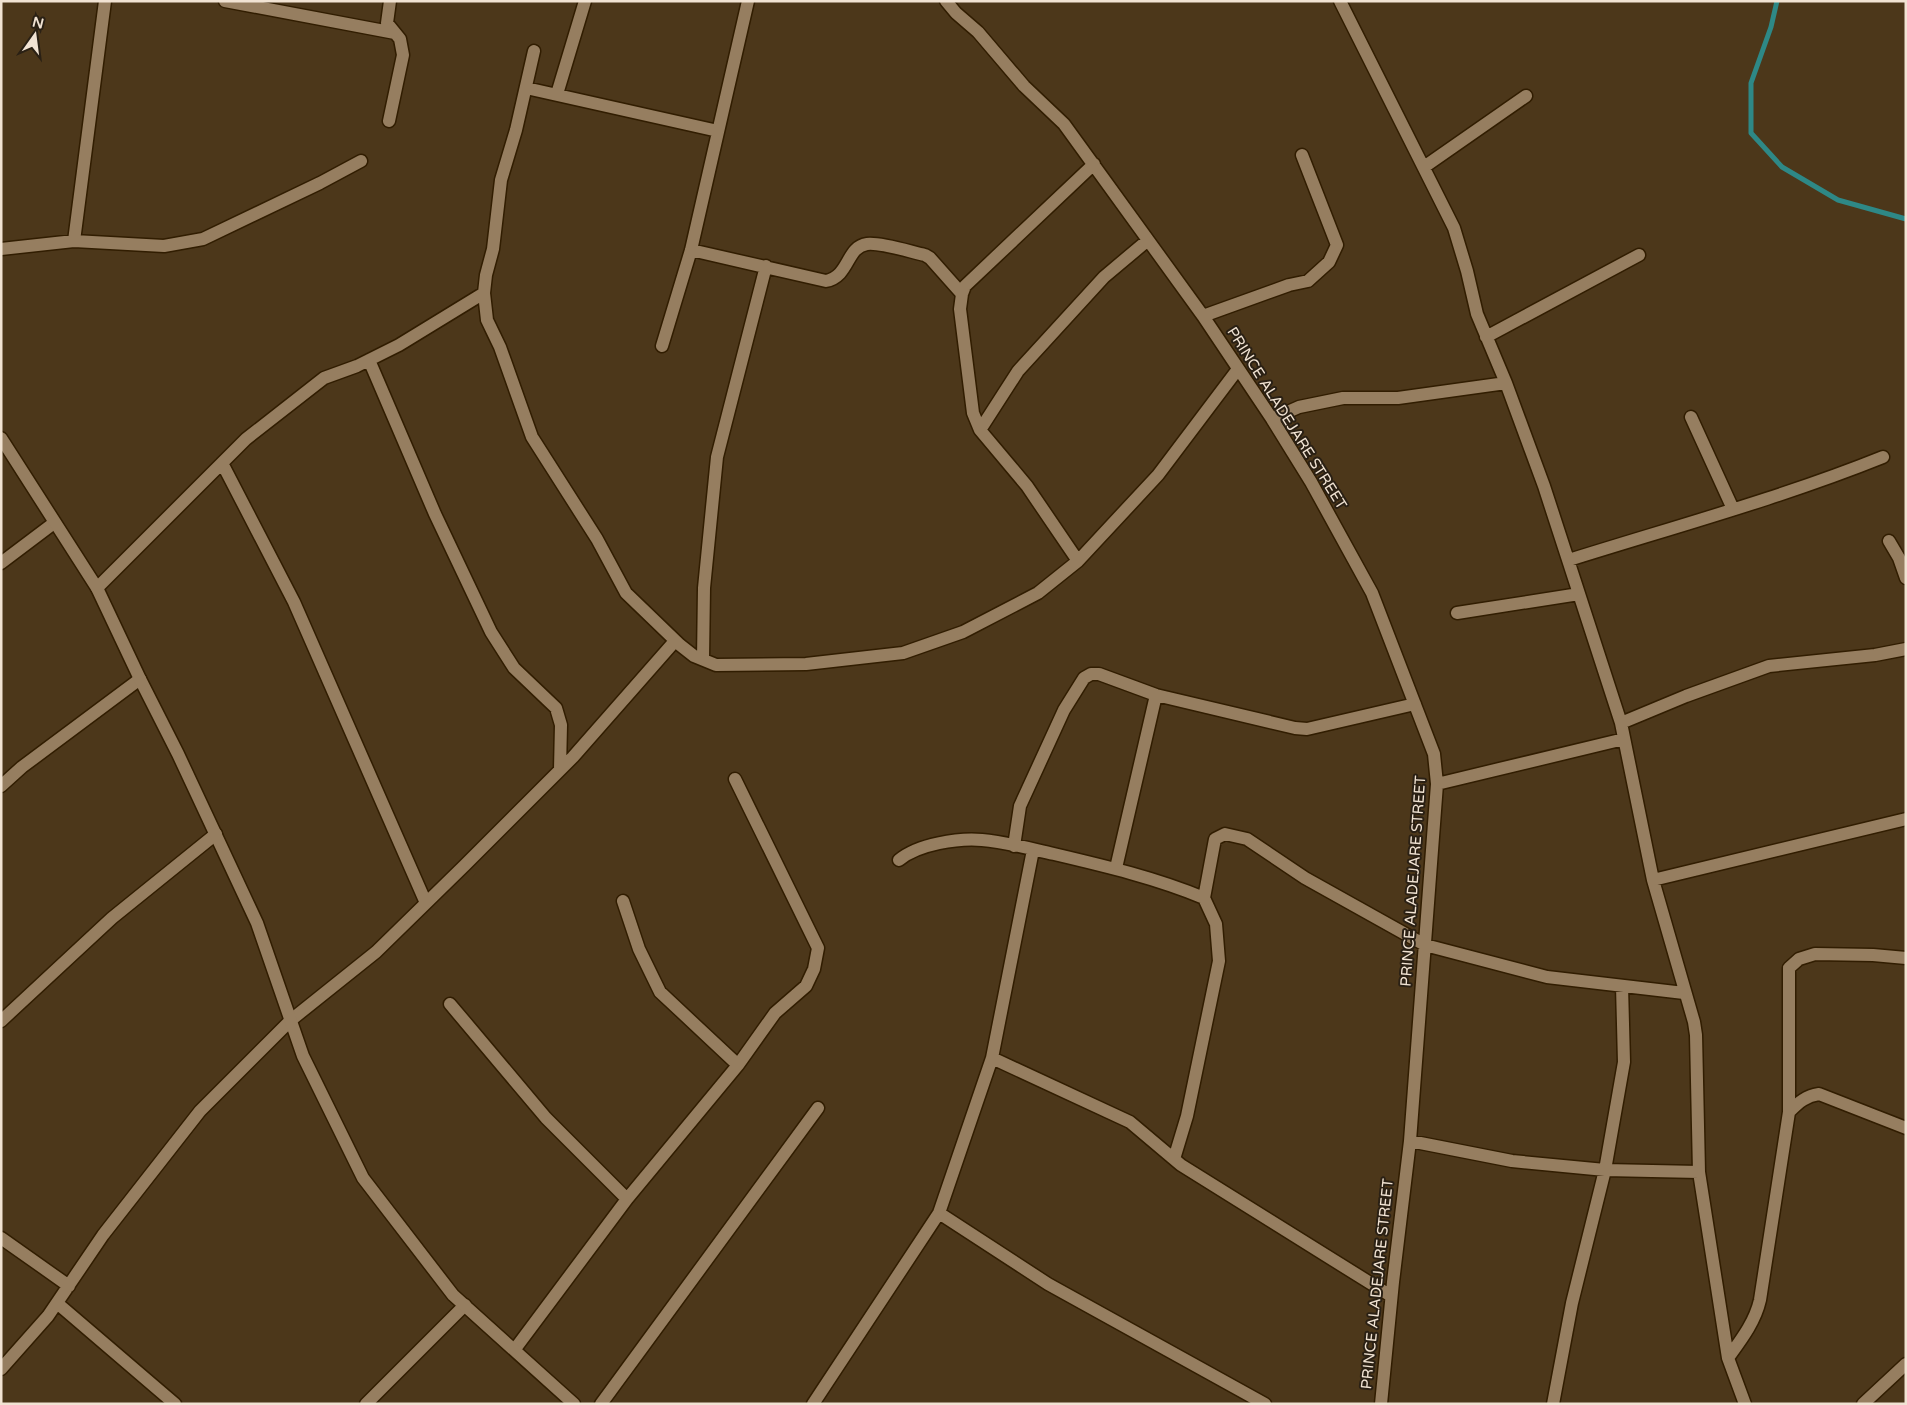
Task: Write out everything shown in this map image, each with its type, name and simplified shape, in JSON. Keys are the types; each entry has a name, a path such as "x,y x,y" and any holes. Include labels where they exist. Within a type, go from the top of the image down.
{"street":[{"path":"74,242 105,1"},
{"path":"225,1 394,33"},
{"path":"389,121 403,55 400,39 387,23 390,1"},
{"path":"557,94 585,1"},
{"path":"662,346 691,250 748,1"},
{"name":"PRINCE ALADEJARE STREET","path":"946,1 956,13 978,32 1024,86 1064,124 1203,316 1272,419 1311,482 1372,594 1434,754 1437,784 1410,1140 1391,1296 1381,1404"},
{"path":"1340,1 1454,228 1468,271 1477,314 1506,383 1544,486 1621,723 1652,880 1694,1022 1696,1034 1699,1172 1728,1358 1745,1404"},
{"path":"534,52 516,130 501,180 493,249 486,275 484,294 488,320 500,347 532,437 597,539 626,593 675,641 694,656 716,665 806,664 903,653 963,632 1038,593 1078,561 1158,475 1238,368"},
{"path":"526,88 718,131"},
{"path":"1424,167 1526,96"},
{"path":"1203,316 1308,280 1329,262 1337,245 1302,155"},
{"path":"1,249 74,242 164,246 203,239 361,162"},
{"path":"1078,561 1027,486 980,430 973,413 960,310 965,286 1094,164"},
{"path":"980,430 1018,371 1104,277 1148,240"},
{"path":"691,250 826,281 838,277 857,248 870,243 925,255 930,258 962,294"},
{"path":"1486,337 1638,254"},
{"path":"703,659 704,588 717,458 766,266"},
{"path":"97,588 246,439 324,378 369,360 399,345 484,294"},
{"path":"369,360 435,514 491,632 514,668 556,708 561,725 560,769"},
{"path":"1272,419 1299,408 1344,398 1398,398 1506,383"},
{"path":"1692,417 1733,509"},
{"path":"1,438 97,588 178,754 257,923 303,1056 363,1178 452,1295 515,1349 574,1404"},
{"path":"1569,560 1733,509 1883,457"},
{"path":"222,463 294,602 426,903"},
{"path":"1,563 54,523"},
{"path":"1889,541 1899,558 1906,578"},
{"path":"1457,613 1579,594"},
{"path":"1,1369 48,1316 103,1235 200,1111 291,1020 376,952 426,903 560,769 675,641"},
{"path":"1621,723 1686,696 1769,666 1875,655 1906,649"},
{"path":"1014,846 1020,806 1064,710 1084,678 1091,674 1099,674 1156,695 1295,728 1307,729 1415,704"},
{"path":"1,786 22,767 140,679"},
{"path":"1116,868 1156,695"},
{"path":"1437,784 1624,738"},
{"path":"515,1349 627,1199 738,1065 775,1013 806,986 814,969 818,948 735,778"},
{"path":"1652,880 1906,819"},
{"path":"1,1020 112,918 216,834"},
{"path":"1174,1159 1187,1116 1219,961 1216,924 1204,898 1215,839 1220,835 1232,835 1247,839 1305,878 1425,945 1547,977 1684,993"},
{"path":"898,860 904,855 943,842 982,840 1116,868 1204,898"},
{"path":"814,1404 940,1213 992,1058 1033,850"},
{"path":"623,901 638,948 660,992 738,1065"},
{"path":"1728,1358 1758,1311 1789,1112 1789,968 1799,959 1815,954 1873,955 1906,958"},
{"path":"1553,1404 1572,1303 1606,1170 1624,1062 1622,986"},
{"path":"450,1004 546,1118 627,1199"},
{"path":"992,1058 1130,1122 1182,1165 1391,1296"},
{"path":"1789,1112 1800,1100 1810,1095 1819,1094 1906,1128"},
{"path":"601,1404 818,1108"},
{"path":"1410,1140 1512,1161 1606,1170 1699,1172"},
{"path":"940,1213 1048,1284 1265,1404"},
{"path":"1,1238 69,1286"},
{"path":"57,1303 175,1404"},
{"path":"366,1404 465,1306"},
{"path":"1863,1404 1906,1364"}],"waterway":[{"path":"1777,1 1771,27 1751,83 1751,133 1782,167 1838,200 1906,219"}]}
